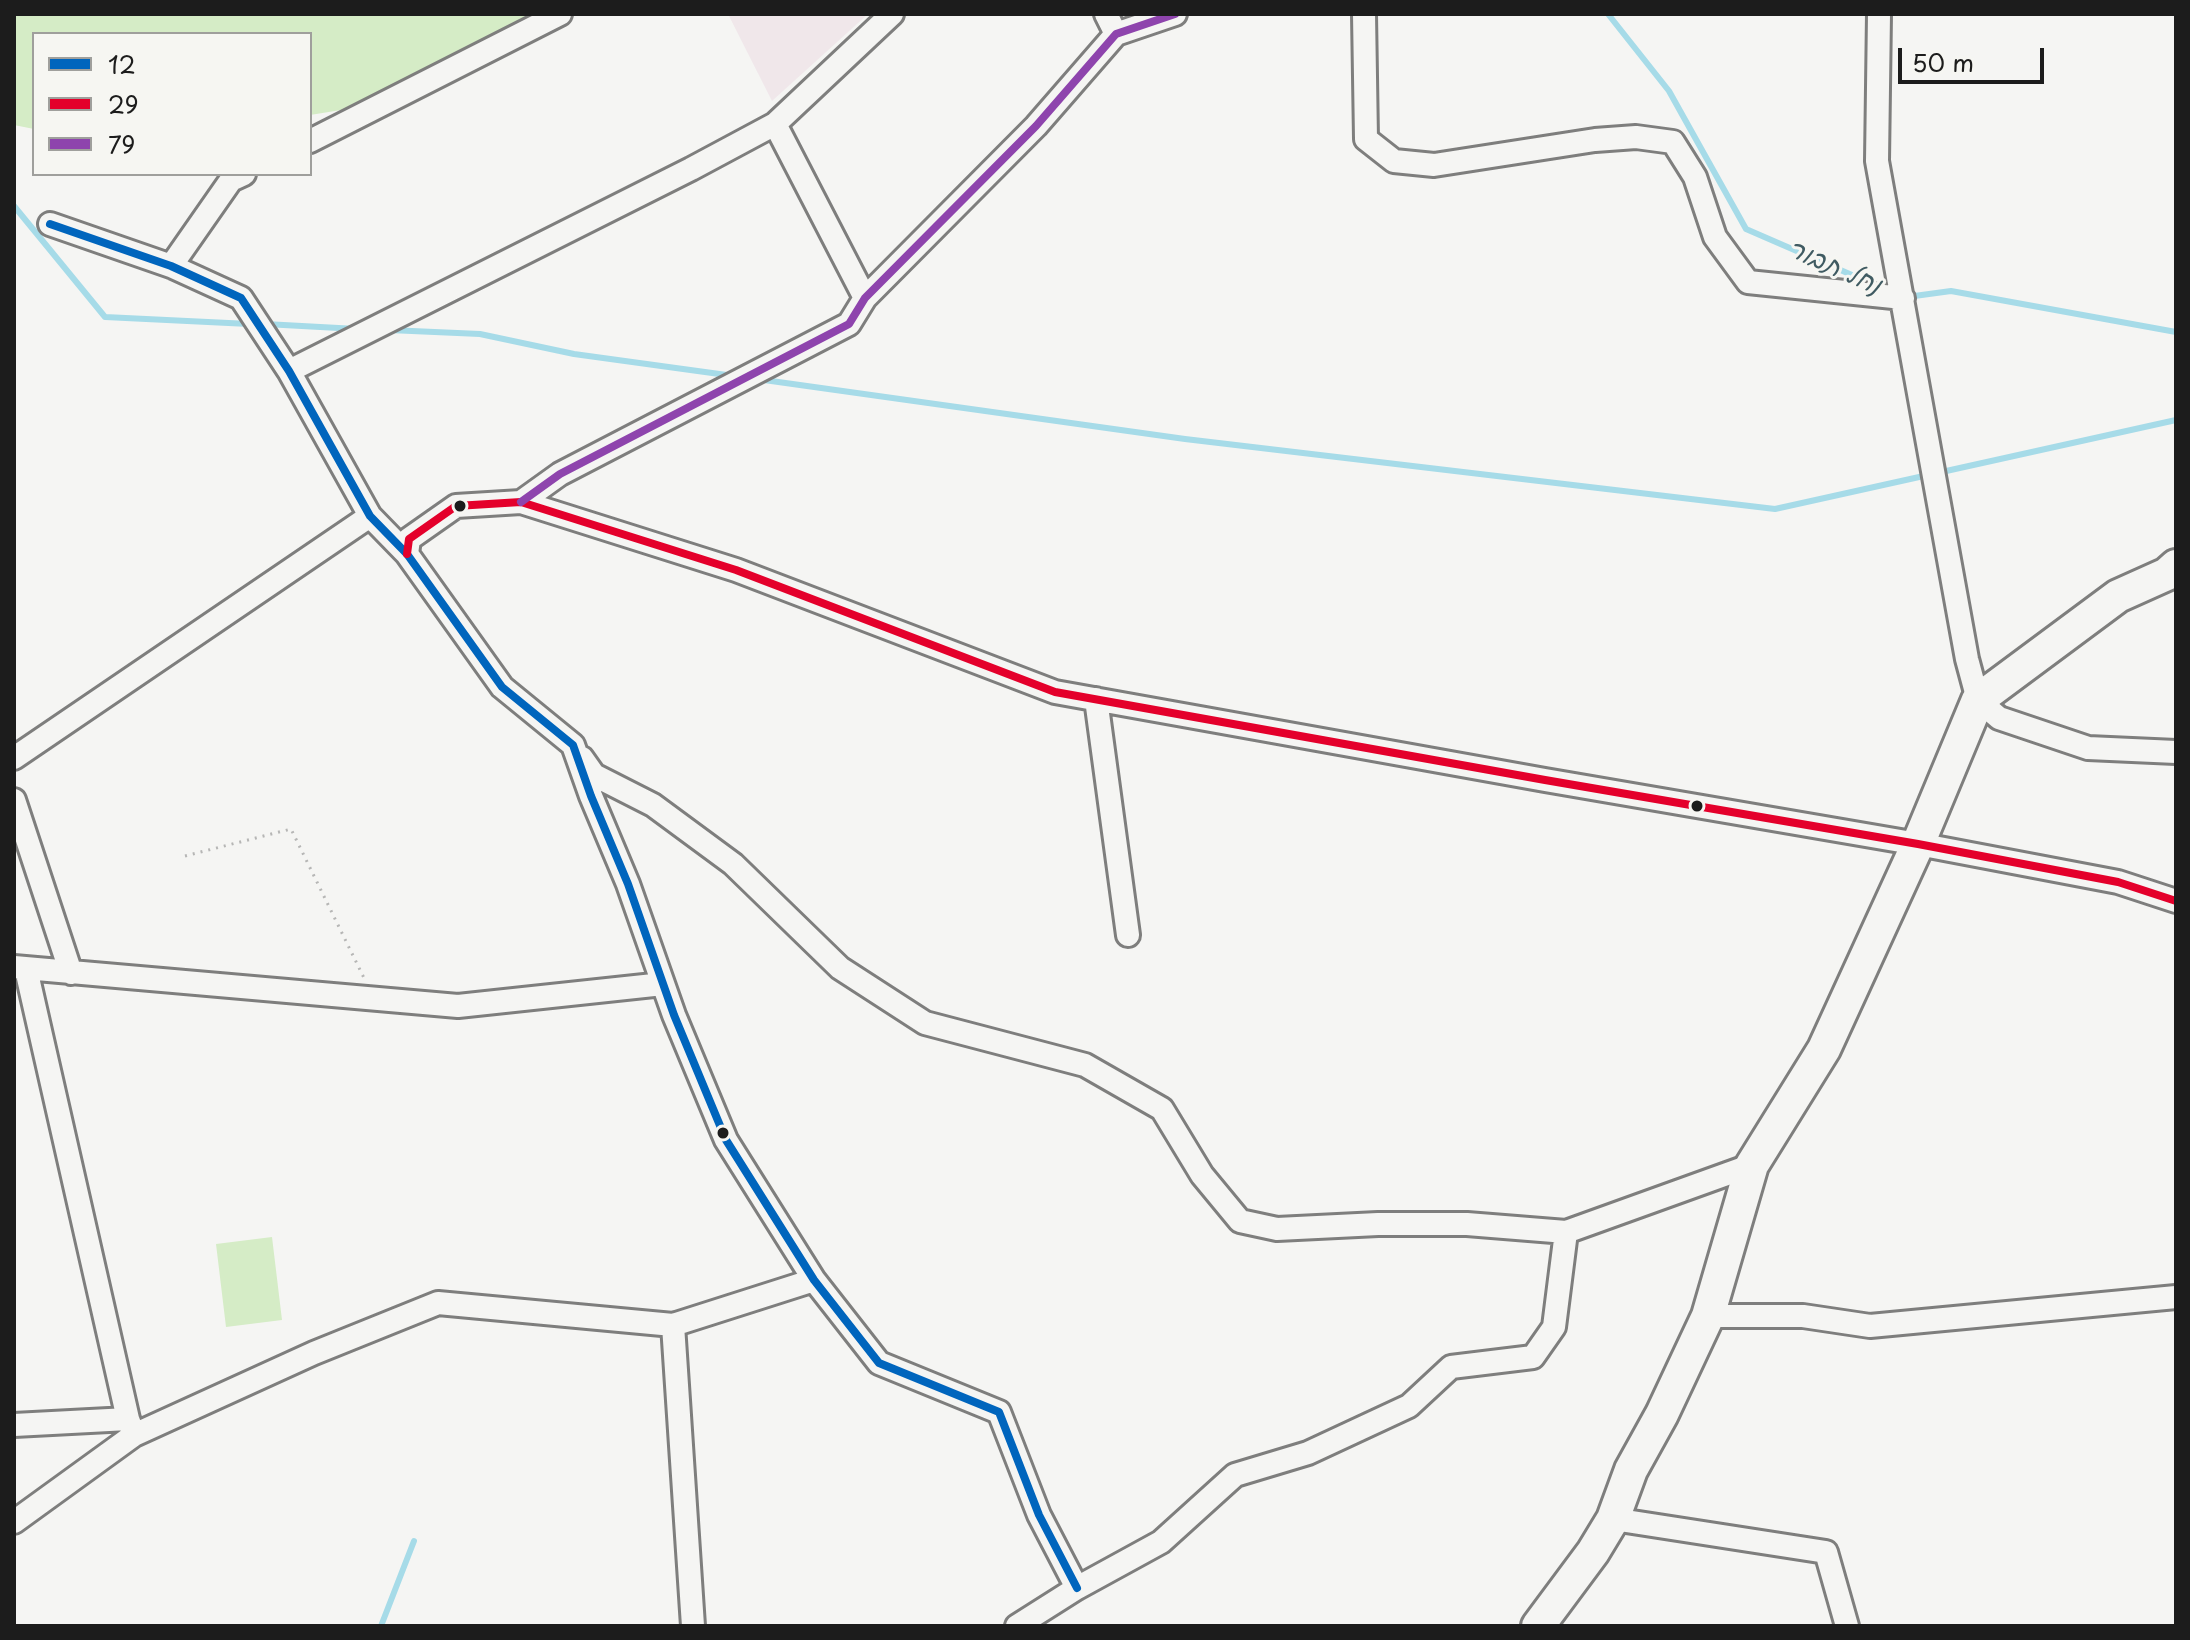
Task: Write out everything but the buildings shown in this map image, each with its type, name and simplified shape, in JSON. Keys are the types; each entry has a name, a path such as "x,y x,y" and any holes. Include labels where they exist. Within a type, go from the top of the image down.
{"street":[{"path":"312,140 560,14"},
{"path":"289,371 775,124 892,14"},
{"path":"521,502 560,474 849,324 865,298 1036,126 1111,24 1175,14"},
{"path":"1364,14 1366,139 1394,161 1434,165 1595,140 1636,137 1673,142 1695,177 1715,237 1748,282 1903,298"},
{"path":"1879,14 1877,161 1967,659 1978,700 1999,718 2088,748 2176,752"},
{"path":"775,124 865,298"},
{"path":"171,266 231,180 240,176"},
{"path":"50,224 171,266 241,298 289,371 370,516 407,554 502,687 573,745 594,775 653,805 733,864 840,968 925,1023 1085,1065 1162,1109 1202,1175 1240,1221 1277,1229 1467,1224 1566,1232 1752,1165"},
{"path":"407,554 409,539 456,506 521,502 736,570 1055,692 1918,844 2118,882 2176,901"},
{"path":"14,758 370,516"},
{"path":"1538,1626 1593,1552 1613,1519 1631,1470 1662,1414 1708,1316 1752,1165 1824,1049 1918,844 1978,700 2118,596 2173,574"},
{"path":"1096,699 1128,935"},
{"path":"573,745 628,884 663,984 726,1140 814,1280 879,1363 999,1412 1039,1515 1077,1588"},
{"path":"14,800 71,973"},
{"path":"131,1427 20,968 458,1006 663,984"},
{"path":"1017,1626 1077,1588 1161,1542 1235,1475 1308,1453 1409,1406 1451,1367 1533,1357 1554,1327 1566,1232"},
{"path":"14,1522 131,1427 438,1303 673,1325 814,1280"},
{"path":"1708,1316 1803,1316 1870,1326 2176,1297"},
{"path":"673,1325 693,1626"},
{"path":"14,1425 131,1427"},
{"path":"1613,1519 1826,1552 1848,1625"}],"path":[{"path":"185,856 291,829 374,999"}],"shaded area":[{"path":"728,14 868,14 772,101"}],"green space":[{"path":"14,14 562,14 416,98 312,115 312,32 32,32 32,129 14,125"},
{"path":"272,1237 282,1320 226,1327 216,1244"}],"waterway":[{"name":"נחל תבור","path":"1608,14 1669,91 1746,229 1875,285"},
{"path":"14,206 105,317 249,324"},
{"name":"נחל תבור","path":"1907,297 1951,291 2176,332"},
{"path":"265,324 357,329"},
{"path":"389,330 480,334 574,354 734,376"},
{"path":"757,379 1185,439 1775,509 2176,420"},
{"path":"381,1626 414,1541"}],"transit line":[{"name":"79","path":"521,502 560,474 849,324 865,298 1036,126 1116,34 1175,14"},
{"name":"12","path":"50,224 171,266 241,298 289,371 370,516 407,554 502,687 573,745 628,884 674,1015 726,1140 814,1280 879,1363 999,1412 1039,1515 1077,1588"},
{"name":"29","path":"407,554 409,539 456,506 521,502 736,570 1055,692 1918,844 2118,882 2176,901"}]}
